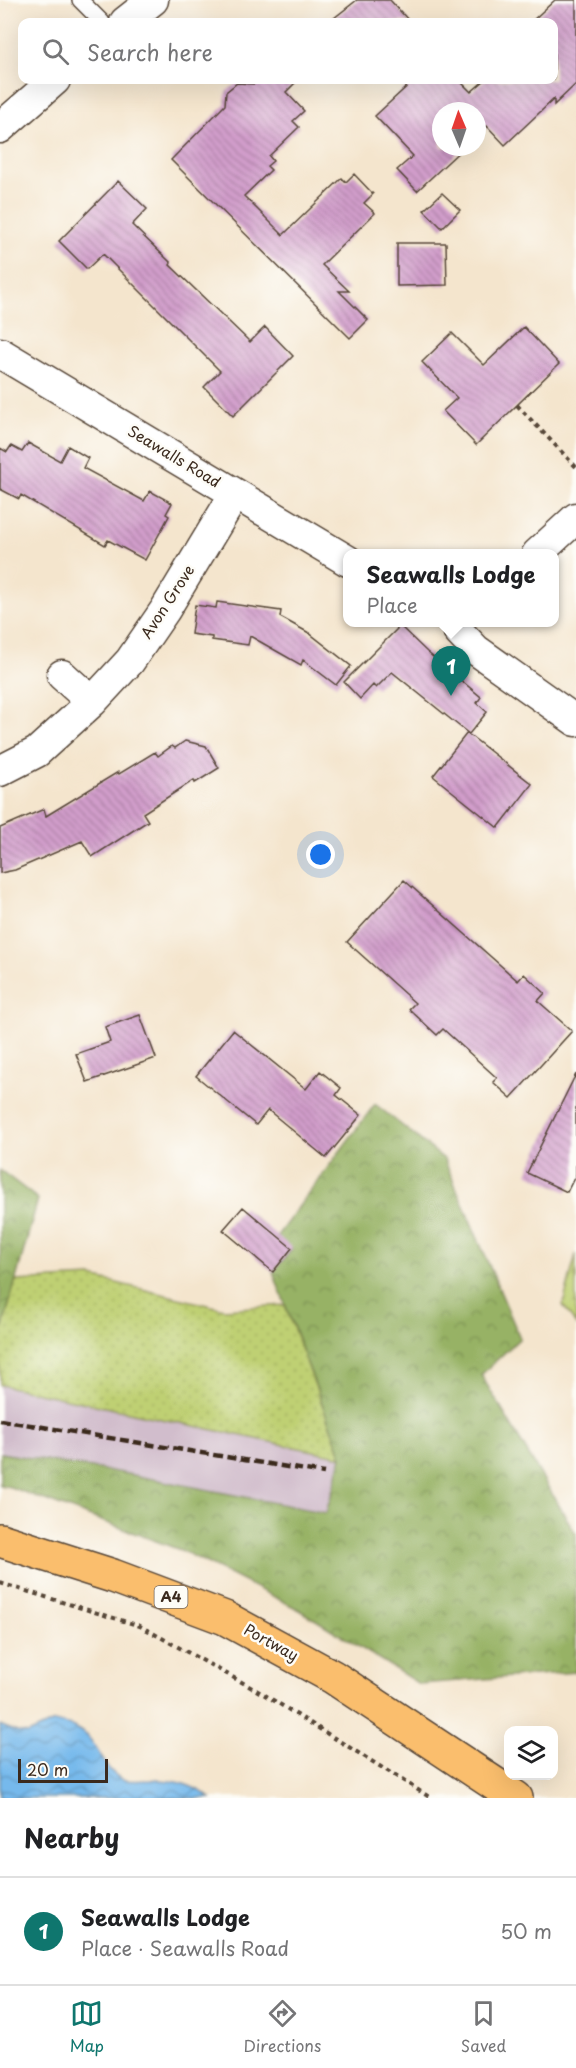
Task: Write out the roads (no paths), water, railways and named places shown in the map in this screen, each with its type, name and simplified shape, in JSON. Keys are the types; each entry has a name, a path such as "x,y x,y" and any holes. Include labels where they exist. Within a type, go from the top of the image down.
{"highway":[{"name":"Portway","path":"0,1540 122,1579 225,1618 333,1677 516,1798"}],"street":[{"path":"130,18 153,0"},
{"path":"0,128 50,84"},
{"name":"Seawalls Road","path":"0,353 343,558"},
{"name":"Avon Grove","path":"0,771 37,752 92,702 130,661 165,610 235,494"},
{"path":"542,549 576,518"},
{"path":"458,627 459,632 476,650 576,721"},
{"path":"62,675 92,702"}],"lane":[{"path":"80,0 98,18"}],"water":[{"path":"54,1722 74,1727 84,1733 94,1744 105,1764 122,1779 174,1782 197,1789 211,1798 0,1798 0,1725 28,1734"}],"railway":[{"path":"0,1420 324,1473"}],"place":[{"name":"Seawalls Lodge","path":"451,696"}]}
